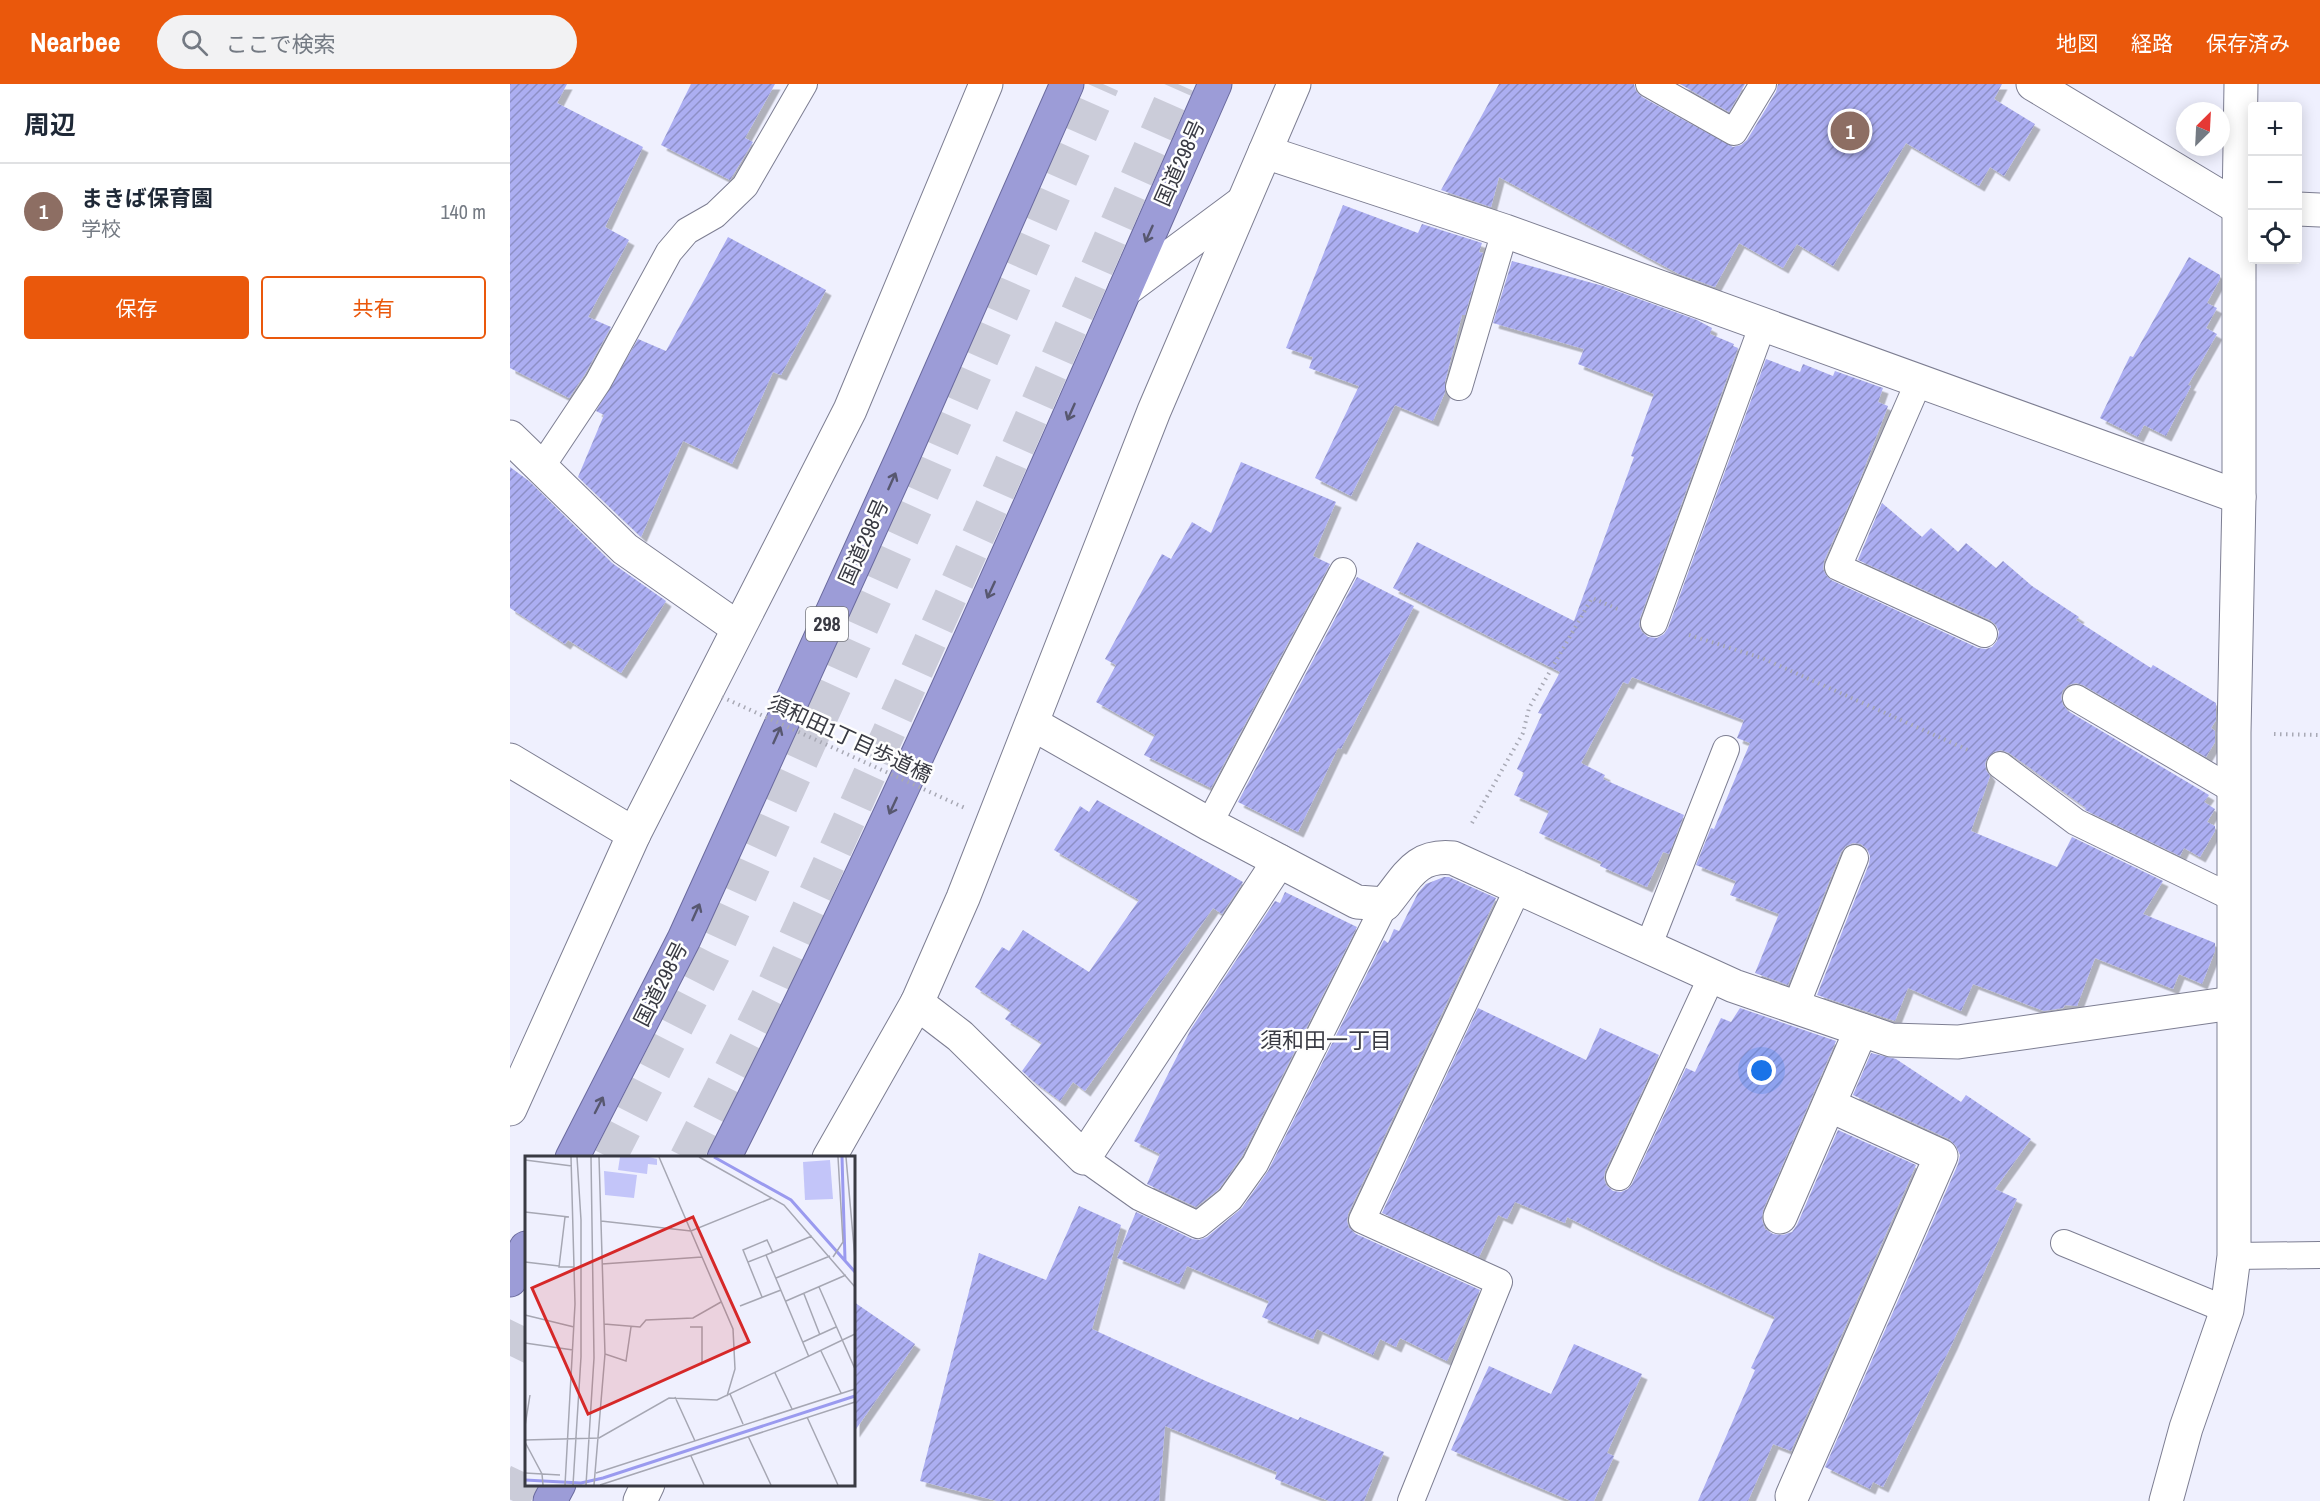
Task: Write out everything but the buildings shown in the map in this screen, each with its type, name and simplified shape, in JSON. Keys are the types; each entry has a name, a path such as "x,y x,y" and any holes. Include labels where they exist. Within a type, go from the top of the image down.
{"highway":[{"name":"国道298号","path":"573,1156 684,939 904,454 1066,84"},
{"name":"国道298号","path":"725,1156 804,1000 1028,511 1215,84"},
{"path":"510,1280 525,1250"},
{"path":"550,1501 558,1486"}],"street":[{"path":"510,1109 634,834 850,410 986,84"},
{"path":"830,1156 916,1004 963,898 1154,411 1294,84"},
{"path":"2033,84 2246,208"},
{"path":"2166,1501 2187,1428 2227,1310 2234,1256 2233,898 2246,208 2241,84"},
{"path":"1265,152 1505,231 2239,496"},
{"path":"1125,290 1243,202"},
{"path":"2302,210 2320,210"},
{"path":"510,437 625,549 738,628"},
{"path":"1033,724 1209,824 1357,902 1384,904 1420,862 1436,856 1453,858 1519,886 1734,986 1891,1040 1958,1042 2233,1003"},
{"path":"510,760 634,834"},
{"path":"916,1004 960,1036 1084,1158 1280,861"},
{"path":"1780,1217 1861,1030"},
{"path":"1791,1496 1941,1156 1829,1105"},
{"path":"640,1501 648,1486"}],"lane":[{"path":"542,466 598,382 669,252 687,231 715,215 745,186 804,84"},
{"path":"1649,84 1734,132 1763,84"},
{"path":"1459,387 1505,231"},
{"path":"1654,623 1763,324"},
{"path":"1920,381 1838,567 1984,634"},
{"path":"1209,824 1343,571"},
{"path":"2076,698 2235,791"},
{"path":"1648,947 1726,749"},
{"path":"2000,765 2076,822 2233,898"},
{"path":"1796,1006 1854,858"},
{"path":"1411,1501 1499,1282 1362,1220 1519,886"},
{"path":"1084,1158 1139,1197 1198,1225 1230,1199 1255,1164 1384,904"},
{"path":"1620,1177 1712,976"},
{"path":"2064,1243 2227,1310"},
{"path":"2234,1256 2320,1255"}],"path":[{"path":"1453,858 1523,733 1528,708 1592,598 1654,623 1762,658 2000,765"},
{"name":"須和田1丁目歩道橋","path":"722,697 965,808"}],"tunnel":[{"path":"611,1156 714,954 934,468 1103,84"},
{"path":"687,1156 774,984 996,497 1178,84"},
{"path":"510,1356 525,1325"},
{"path":"513,1501 525,1475"}],"place":[{"name":"まきば保育園","path":"1850,131"}],"district":[{"name":"須和田一丁目","path":"1326,1040"}]}
